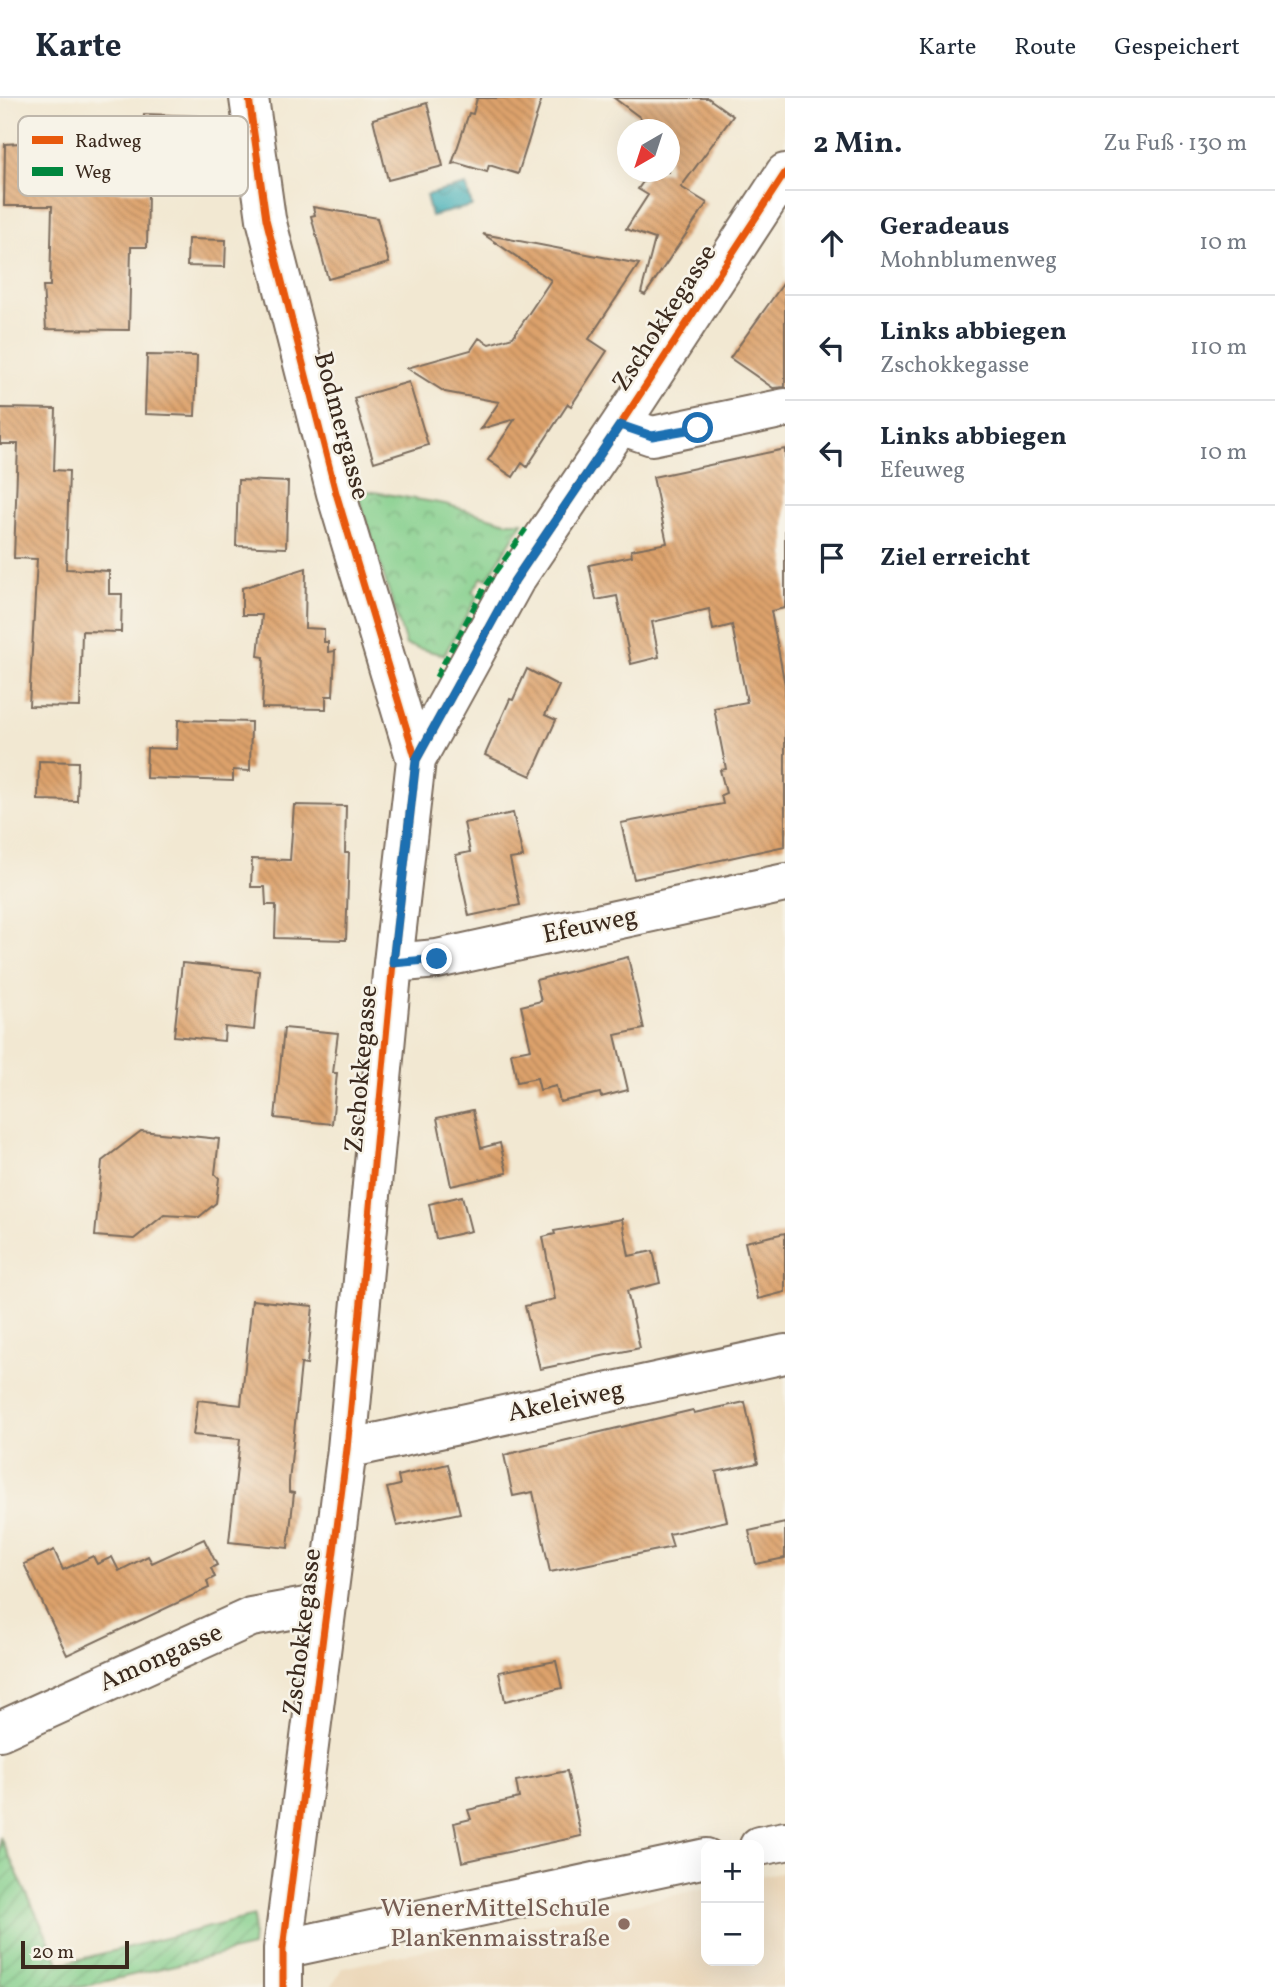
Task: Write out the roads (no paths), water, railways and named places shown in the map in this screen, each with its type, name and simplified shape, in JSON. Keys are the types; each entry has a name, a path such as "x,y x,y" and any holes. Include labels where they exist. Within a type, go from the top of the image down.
{"street":[{"name":"Bodmergasse","path":"249,98 267,219 276,258 336,493 416,760"},
{"name":"Zschokkegasse","path":"283,1987 283,1949 347,1449 393,963 416,760 515,580 785,173"},
{"path":"620,425 652,436 785,408"},
{"name":"Efeuweg","path":"393,963 437,959 785,883"},
{"name":"Akeleiweg","path":"347,1449 785,1354"},
{"name":"Amongasse","path":"0,1731 251,1617 328,1603"},
{"path":"764,1845 785,1841"},
{"path":"283,1949 701,1859"}],"water":[{"path":"466,185 472,206 431,216 426,195"}],"place":[{"name":"WienerMittelSchule Plankenmaisstraße","path":"624,1924"}]}
